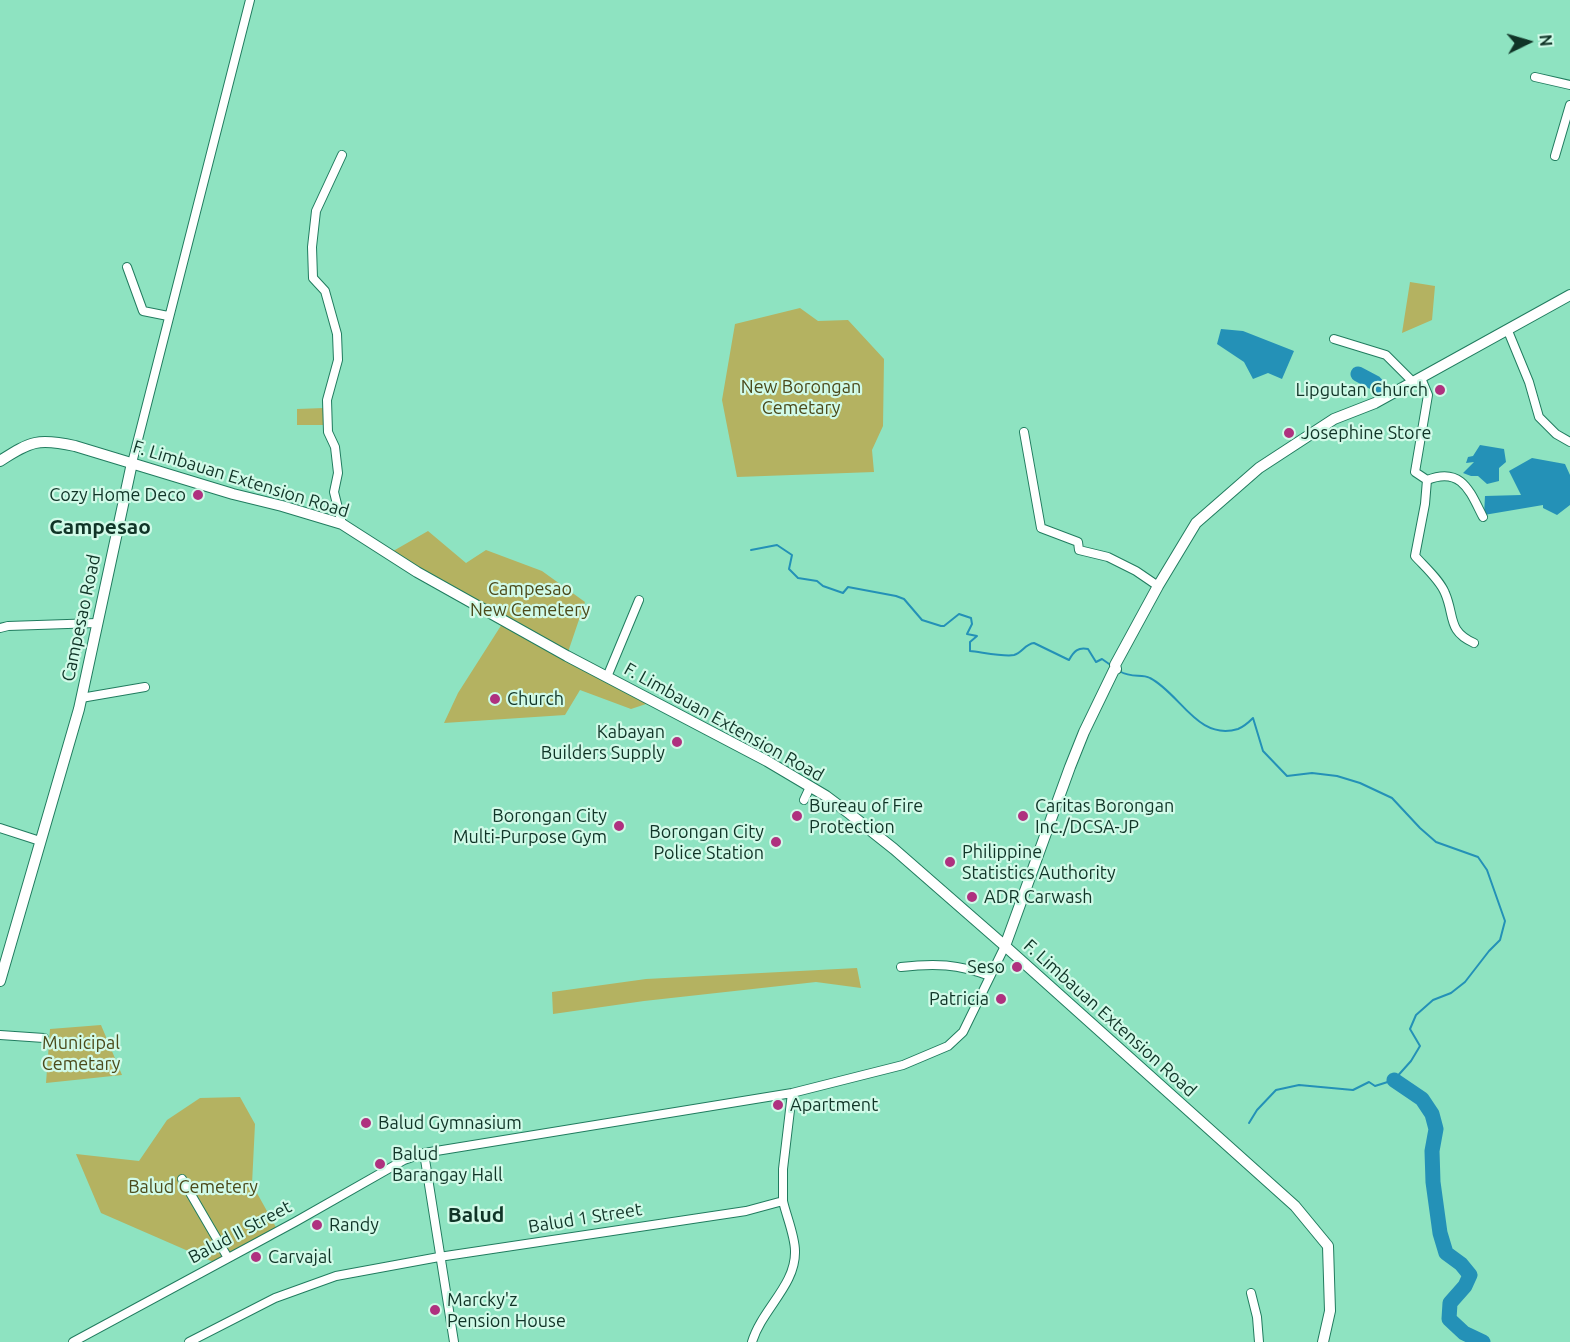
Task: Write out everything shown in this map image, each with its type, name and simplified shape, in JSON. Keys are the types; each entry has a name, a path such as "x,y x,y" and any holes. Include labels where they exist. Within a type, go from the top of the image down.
{"street":[{"name":"Campesao Road","path":"0,981 81,698 132,463 250,0"},
{"path":"1535,77 1570,85"},
{"path":"1555,156 1570,105"},
{"path":"342,154 316,211 312,248 313,278 325,291 337,334 338,360 327,400 327,411 328,432 335,447 338,472 334,492 342,524"},
{"path":"127,267 143,311 168,316"},
{"path":"1005,946 1083,732 1158,586 1200,518 1259,468 1334,419 1375,403 1570,295"},
{"path":"1508,331 1539,417 1556,434 1570,442"},
{"path":"1334,339 1386,354 1417,380 1428,395 1415,472 1427,480"},
{"path":"1024,432 1041,528 1078,542 1079,550 1108,557 1136,571 1158,586"},
{"name":"F. Limbauan Extension Road","path":"0,461 27,444 54,441 342,524 417,572 607,677 767,761 810,787 850,814 894,849 1295,1206 1328,1246 1330,1311 1323,1342"},
{"path":"1427,480 1435,477 1452,477 1466,484 1483,518"},
{"path":"1427,480 1415,556 1445,591 1455,631 1474,643"},
{"path":"607,677 639,600"},
{"path":"0,628 97,623"},
{"path":"81,698 144,687"},
{"path":"804,800 810,787"},
{"path":"0,828 40,841"},
{"name":"Balud II Street","path":"72,1342 404,1160 424,1153 792,1093 903,1065 948,1046 963,1032 1005,946"},
{"path":"901,967 929,964 965,967 990,976"},
{"path":"0,1035 44,1038"},
{"path":"752,1342 764,1314 791,1277 795,1250 783,1201 783,1168 792,1093"},
{"path":"424,1153 454,1342"},
{"path":"182,1179 228,1258"},
{"name":"Balud 1 Street","path":"189,1342 275,1298 336,1276 440,1257 746,1211 783,1201"},
{"path":"1251,1293 1257,1317 1259,1342"}],"green space":[{"path":"1410,282 1435,286 1432,320 1402,333"},
{"name":"New Borongan Cemetary","path":"800,308 818,321 848,320 884,359 883,426 872,450 874,472 737,477 722,400 735,324"},
{"path":"324,408 324,425 297,425 297,409"},
{"name":"Campesao New Cemetery","path":"428,531 466,563 486,550 542,571 585,602 567,655 388,554"},
{"path":"502,624 649,703 631,709 580,690 565,715 444,723 458,693"},
{"path":"857,968 861,988 816,982 644,1001 553,1014 552,992 646,979"},
{"name":"Municipal Cemetary","path":"101,1025 122,1075 46,1083 50,1029"},
{"name":"Balud Cemetery","path":"240,1097 255,1124 252,1184 278,1231 218,1264 101,1213 76,1154 139,1161 167,1120 200,1098"}],"water":[{"path":"1221,329 1243,331 1294,351 1282,379 1268,373 1253,379 1244,362 1217,344"},
{"path":"1480,445 1504,449 1506,462 1499,468 1499,481 1487,484 1478,476 1463,473 1474,462 1466,463 1468,457 1473,456"},
{"path":"1532,458 1565,464 1570,475 1570,505 1557,515 1543,508 1543,505 1484,515 1485,496 1521,495 1509,471"}],"waterway":[{"path":"1358,374 1375,383 1384,392"},
{"path":"751,550 777,545 792,555 789,569 798,578 817,581 823,586 843,593 848,587 896,596 904,599 922,620 941,626 959,614 971,618 972,624 967,634 977,636 970,642 970,651 1014,655 1034,643 1069,660 1077,650 1088,649 1096,662 1102,659 1112,666"},
{"path":"1119,671 1128,675 1150,678 1161,685 1190,714 1211,728 1224,731 1238,729 1253,718 1263,751 1287,776 1312,773 1337,776 1360,783 1392,798 1436,842 1478,857 1487,870 1505,921 1500,940 1465,982 1451,993 1433,1000 1416,1015 1410,1029 1420,1046 1411,1061 1394,1080 1375,1086 1369,1082 1353,1090 1299,1085 1276,1090 1257,1110 1249,1123"},
{"path":"1394,1080 1422,1099 1432,1114 1436,1129 1432,1151 1433,1182 1440,1233 1446,1253 1461,1264 1470,1275 1465,1286 1450,1303 1449,1319 1464,1333 1483,1342"}],"place":[{"name":"Lipgutan Church","path":"1440,390"},
{"name":"Josephine Store","path":"1289,433"},
{"name":"Cozy Home Deco","path":"198,495"},
{"name":"Church","path":"495,699"},
{"name":"Kabayan Builders Supply","path":"677,742"},
{"name":"Bureau of Fire Protection","path":"797,816"},
{"name":"Caritas Borongan Inc./DCSA-JP","path":"1023,816"},
{"name":"Borongan City Multi-Purpose Gym","path":"619,826"},
{"name":"Borongan City Police Station","path":"776,842"},
{"name":"Philippine Statistics Authority","path":"950,862"},
{"name":"ADR Carwash","path":"972,897"},
{"name":"Seso","path":"1017,967"},
{"name":"Patricia","path":"1001,999"},
{"name":"Apartment","path":"778,1105"},
{"name":"Balud Gymnasium","path":"366,1123"},
{"name":"Balud Barangay Hall","path":"380,1164"},
{"name":"Randy","path":"317,1225"},
{"name":"Carvajal","path":"256,1257"},
{"name":"Marcky'z Pension House","path":"435,1310"}],"district":[{"name":"Campesao","path":"100,527"},
{"name":"Balud","path":"476,1215"}]}
